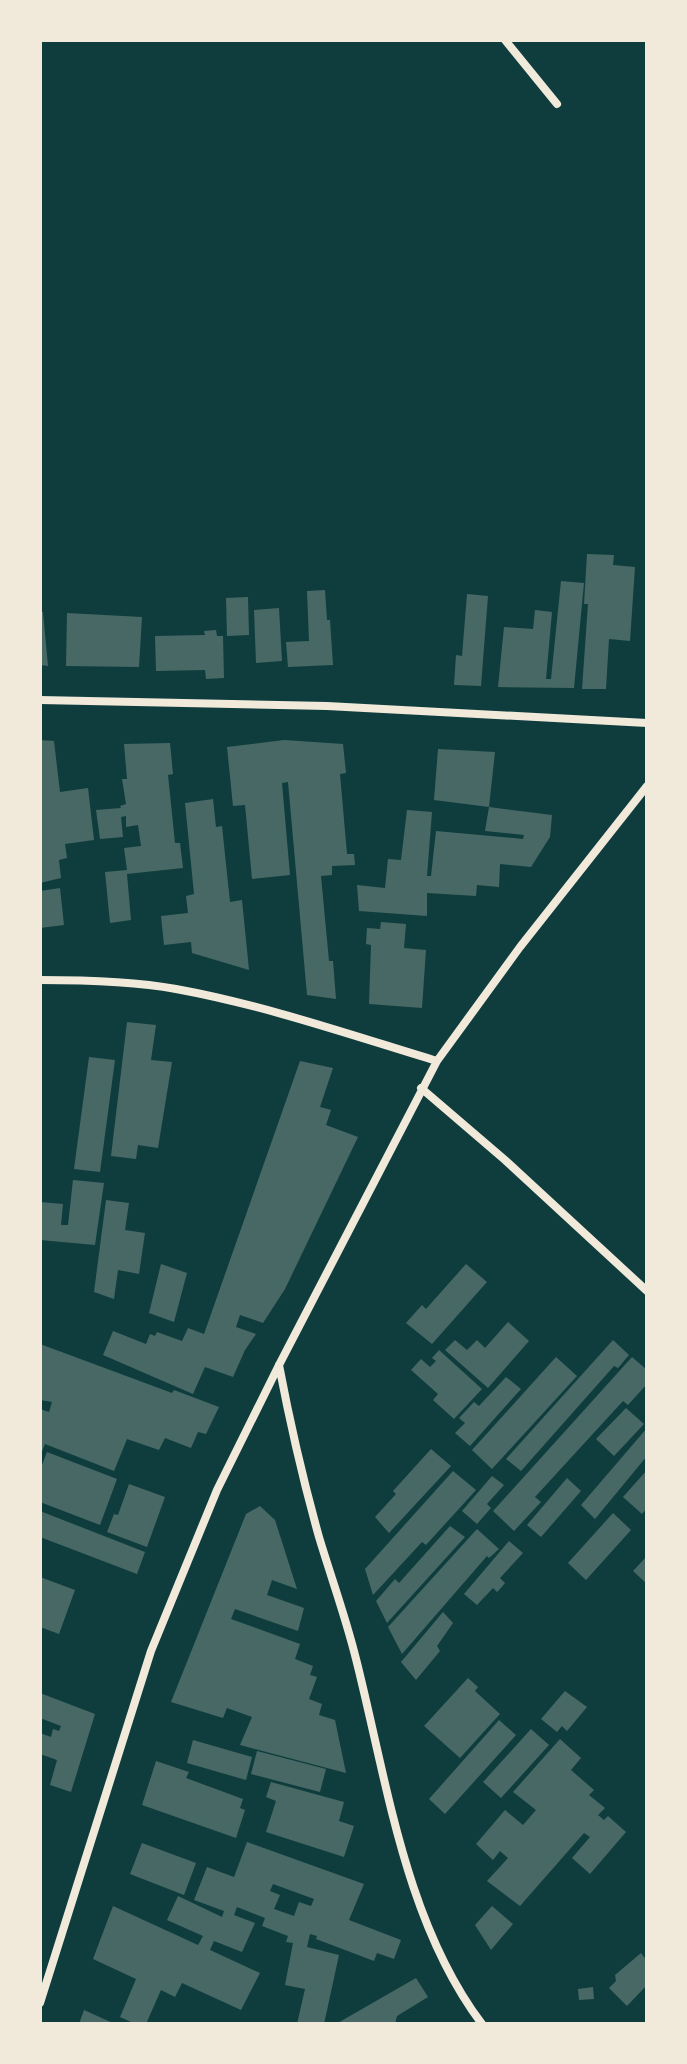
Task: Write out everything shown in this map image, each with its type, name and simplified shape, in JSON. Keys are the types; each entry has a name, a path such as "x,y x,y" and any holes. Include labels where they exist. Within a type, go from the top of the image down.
{"street":[{"path":"505,40 557,104"},
{"path":"40,700 327,706 647,723"},
{"path":"40,2003 151,1651 217,1490 279,1365 437,1061 520,947 647,786"},
{"path":"40,980 174,988 276,1012 437,1061"},
{"path":"421,1088 505,1160 647,1291"},
{"path":"279,1365 291,1434 356,1658 377,1750 427,1926 462,1997 482,2024"}],"building":[{"path":"587,554 614,555 613,565 635,567 630,641 609,639 606,689 582,689 588,604 584,604"},
{"path":"561,581 584,583 574,688 498,687 504,627 533,629 535,610 552,612 546,679 551,679"},
{"path":"325,590 333,665 288,667 286,642 309,641 307,591"},
{"path":"467,594 488,596 481,686 454,685 456,655 462,656"},
{"path":"248,597 249,635 227,636 226,598"},
{"path":"279,608 282,661 256,663 254,610"},
{"path":"40,612 43,612 48,666 40,665"},
{"path":"67,613 142,617 139,667 66,666"},
{"path":"216,630 217,636 223,636 224,678 206,679 205,670 156,671 155,636 205,635 204,631"},
{"path":"40,740 54,741 60,792 88,788 94,840 65,844 67,858 59,860 61,878 40,883"},
{"path":"284,740 343,744 346,773 340,774 347,854 354,854 355,865 332,866 332,875 321,876 336,999 307,995 288,782 282,783 290,875 252,879 245,805 233,806 227,747"},
{"path":"170,743 173,774 168,775 175,843 180,843 183,868 127,874 131,920 110,923 105,872 127,870 124,848 141,846 138,825 126,827 126,816 121,817 123,837 100,839 96,810 121,808 126,804 122,779 127,779 124,744"},
{"path":"438,749 495,752 489,807 434,800"},
{"path":"213,799 216,827 222,826 230,902 242,900 249,970 192,953 191,942 164,945 161,916 188,913 186,896 194,894 185,803"},
{"path":"489,807 552,815 550,837 531,867 500,864 499,887 477,885 476,896 427,893 427,916 359,911 357,885 385,888 388,859 401,860 407,810 432,812 427,876 431,876 436,831 523,839 524,835 485,831"},
{"path":"60,888 64,925 40,928 40,891"},
{"path":"381,922 406,924 404,948 426,950 422,1008 369,1004 371,945 366,944 367,928 380,929"},
{"path":"127,1022 156,1025 151,1060 172,1062 158,1148 138,1145 136,1159 111,1156"},
{"path":"89,1057 115,1060 100,1172 74,1169"},
{"path":"300,1061 333,1068 320,1107 331,1110 326,1125 358,1137 285,1289 263,1323 240,1315 236,1327 256,1334 233,1377 205,1367 193,1394 103,1355 113,1331 146,1344 150,1334 155,1336 157,1332 182,1341 188,1328 204,1334"},
{"path":"73,1180 104,1183 95,1245 40,1240 40,1202 63,1204 61,1225 68,1225"},
{"path":"106,1200 129,1203 125,1230 145,1233 139,1274 118,1270 114,1299 94,1292"},
{"path":"161,1264 187,1273 174,1322 149,1313"},
{"path":"466,1264 487,1282 432,1344 406,1323 422,1305 426,1309"},
{"path":"508,1322 529,1341 488,1388 445,1350 455,1340 467,1350 477,1340 485,1348"},
{"path":"613,1340 629,1355 618,1368 614,1366 521,1471 506,1459"},
{"path":"40,1344 219,1407 206,1434 198,1432 191,1448 165,1438 159,1450 127,1439 114,1471 45,1444 40,1456 40,1409 49,1412 52,1402 40,1400"},
{"path":"439,1350 482,1389 454,1419 433,1400 438,1394 411,1370 421,1359 430,1367 436,1361 432,1358"},
{"path":"556,1357 577,1376 492,1469 472,1450"},
{"path":"632,1357 647,1370 647,1384 628,1405 623,1401 535,1497 541,1502 514,1531 493,1511"},
{"path":"506,1377 521,1389 470,1446 455,1433 465,1423 459,1418 474,1402 479,1406"},
{"path":"626,1408 644,1424 614,1456 596,1439"},
{"path":"647,1428 647,1456 595,1519 581,1505"},
{"path":"431,1449 451,1466 389,1533 375,1517 396,1494 393,1491"},
{"path":"47,1452 117,1479 100,1525 40,1502 40,1470"},
{"path":"647,1470 647,1508 642,1514 623,1497"},
{"path":"453,1471 476,1490 426,1545 422,1542 373,1595 365,1569"},
{"path":"492,1476 504,1485 487,1504 491,1508 477,1524 462,1511"},
{"path":"567,1478 581,1491 541,1537 527,1525"},
{"path":"129,1484 165,1497 147,1547 107,1532 114,1514 118,1515"},
{"path":"260,1506 275,1520 297,1589 272,1580 267,1595 304,1608 298,1631 235,1609 231,1619 300,1644 295,1659 313,1666 310,1675 317,1677 309,1699 322,1704 319,1715 335,1720 346,1773 240,1745 252,1717 227,1708 223,1718 171,1702 246,1514"},
{"path":"40,1511 145,1552 137,1574 40,1537"},
{"path":"613,1513 631,1530 586,1580 568,1563"},
{"path":"450,1526 465,1537 387,1623 376,1601 395,1579 399,1583"},
{"path":"477,1529 499,1549 489,1558 487,1556 402,1654 388,1627"},
{"path":"509,1541 523,1553 500,1578 505,1583 500,1589 497,1592 493,1588 477,1605 464,1594"},
{"path":"647,1556 647,1584 633,1571"},
{"path":"40,1577 75,1590 59,1634 40,1627"},
{"path":"443,1612 453,1623 437,1646 440,1651 416,1680 401,1662"},
{"path":"468,1678 478,1687 475,1691 500,1714 460,1758 424,1726"},
{"path":"565,1691 587,1707 567,1731 562,1726 557,1732 541,1719"},
{"path":"40,1693 95,1714 71,1792 50,1785 57,1760 40,1754 40,1733 51,1737 53,1729 59,1731 61,1726 40,1718"},
{"path":"499,1720 516,1735 445,1814 429,1799"},
{"path":"531,1729 549,1745 501,1798 483,1782"},
{"path":"560,1739 581,1758 571,1770 594,1790 589,1795 605,1808 598,1815 604,1820 608,1816 626,1832 590,1874 572,1858 590,1837 584,1833 520,1906 487,1881 508,1858 500,1851 493,1860 476,1844 505,1810 523,1825 536,1810 513,1792"},
{"path":"193,1740 252,1757 246,1780 187,1763"},
{"path":"257,1751 326,1769 320,1792 251,1774"},
{"path":"156,1761 189,1772 186,1778 243,1799 240,1808 245,1810 236,1838 142,1805"},
{"path":"271,1782 344,1802 339,1821 354,1826 344,1857 266,1832 276,1801 266,1797"},
{"path":"247,1842 364,1884 349,1920 401,1940 394,1959 377,1953 374,1961 310,1934 307,1947 339,1955 324,2024 297,2024 305,1989 285,1985 293,1943 286,1942 288,1936 262,1926 265,1918 237,1907 234,1915 255,1923 242,1952 214,1941 210,1950 260,1973 241,2010 182,1983 175,1997 161,1990 146,2024 135,2024 120,2017 136,1979 93,1959 113,1906 198,1945 203,1936 167,1920 178,1896 222,1917 224,1911 194,1900 207,1867 234,1877","holes":["273,1884 314,1899 311,1906 299,1902 294,1916 274,1909 280,1895 270,1891"]},
{"path":"142,1843 196,1863 184,1895 130,1874"},
{"path":"492,1906 513,1924 491,1950 475,1925"},
{"path":"641,1953 647,1961 647,1985 627,2006 609,1988 616,1981 615,1975"},
{"path":"416,1978 428,1997 397,2016 395,2024 336,2024"},
{"path":"593,1987 594,1999 579,2000 578,1989"},
{"path":"84,2010 115,2024 79,2024"}]}
